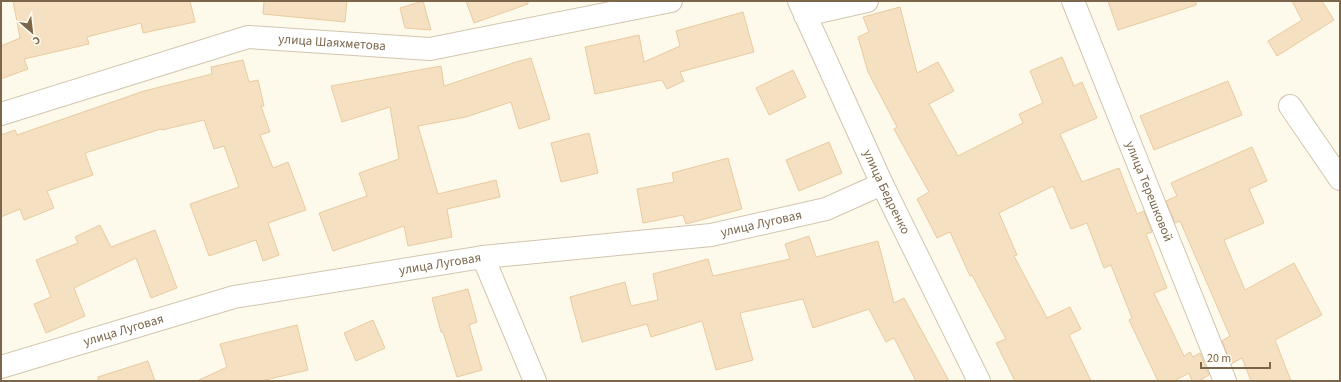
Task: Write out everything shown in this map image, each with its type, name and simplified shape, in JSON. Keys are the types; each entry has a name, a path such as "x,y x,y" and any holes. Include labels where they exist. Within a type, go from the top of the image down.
{"street":[{"name":"улица Шаяхметова","path":"1,114 248,37 430,49 671,1"},
{"path":"802,8 867,1"},
{"name":"улица Терешковой","path":"1073,1 1225,381"},
{"name":"улица Бедренко","path":"802,8 882,184 979,381"},
{"path":"1290,106 1340,179"},
{"name":"улица Луговая","path":"1,367 234,297 483,256 711,235 826,209 882,184"},
{"path":"483,256 535,381"}],"building":[{"path":"13,1 190,1 195,22 143,33 141,23 87,37 89,44 24,59 28,69 1,79 1,46 20,38"},
{"path":"264,1 347,1 345,22 263,14"},
{"path":"423,1 431,30 405,28 400,8"},
{"path":"466,1 528,1 528,4 474,23"},
{"path":"1108,1 1196,1 1196,5 1118,30"},
{"path":"1292,1 1322,1 1334,20 1277,56 1268,41 1302,20"},
{"path":"900,7 917,73 938,62 954,91 929,104 958,156 1023,123 1019,114 1043,103 1030,71 1062,57 1074,86 1082,82 1097,118 1060,134 1082,182 1119,168 1137,214 1144,211 1152,232 1146,234 1167,288 1154,293 1184,356 1190,352 1193,357 1200,353 1209,375 1199,381 1192,381 1189,373 1174,381 1158,381 1129,320 1132,318 1111,265 1104,268 1087,223 1071,229 1053,186 999,213 1017,255 1014,256 1047,318 1070,307 1081,329 1069,335 1091,381 1015,381 996,343 1006,339 972,275 970,276 950,232 937,238 917,199 929,192 894,129 897,127 868,72 858,37 869,32 863,17"},
{"path":"743,12 754,52 680,72 684,81 667,89 662,80 595,94 585,47 639,35 644,62 680,46 676,31"},
{"path":"531,58 550,119 519,129 511,102 466,117 418,126 438,194 496,180 500,197 447,209 452,237 408,246 404,226 333,251 319,213 367,196 359,173 399,159 390,107 342,122 331,86 441,66 444,86"},
{"path":"243,60 249,82 258,80 264,106 261,106 270,132 260,135 273,168 288,162 306,210 268,223 279,255 263,261 256,240 209,256 190,204 239,187 224,146 214,149 204,120 161,129 85,153 93,175 47,191 54,208 24,220 20,209 1,217 1,135 15,130 17,135 144,91 212,74 211,67"},
{"path":"793,70 806,97 769,115 756,88"},
{"path":"1228,81 1242,115 1154,150 1140,116"},
{"path":"589,133 598,173 561,182 551,143"},
{"path":"829,142 842,173 799,191 786,160"},
{"path":"1252,147 1267,181 1249,189 1264,223 1224,240 1245,290 1294,263 1322,315 1275,340 1291,381 1251,381 1242,358 1231,364 1222,341 1230,336 1180,221 1175,223 1166,201 1177,196 1171,183"},
{"path":"728,158 742,209 686,224 683,215 643,223 637,189 674,182 672,173"},
{"path":"100,225 111,247 155,230 177,288 151,298 136,258 74,288 85,316 46,333 34,304 51,297 36,260 78,243 75,237"},
{"path":"809,236 816,257 878,241 894,303 904,298 949,381 916,381 894,338 886,342 869,309 813,328 803,299 740,313 753,360 716,370 702,321 651,337 647,324 582,342 570,297 625,282 631,306 658,300 653,274 708,259 713,276 790,259 785,244"},
{"path":"468,289 477,322 469,325 482,370 457,377 443,332 441,332 432,298"},
{"path":"373,320 385,348 356,361 344,333"},
{"path":"297,325 308,370 261,381 197,381 227,367 220,344"},
{"path":"148,361 155,381 98,381 98,377"}]}
